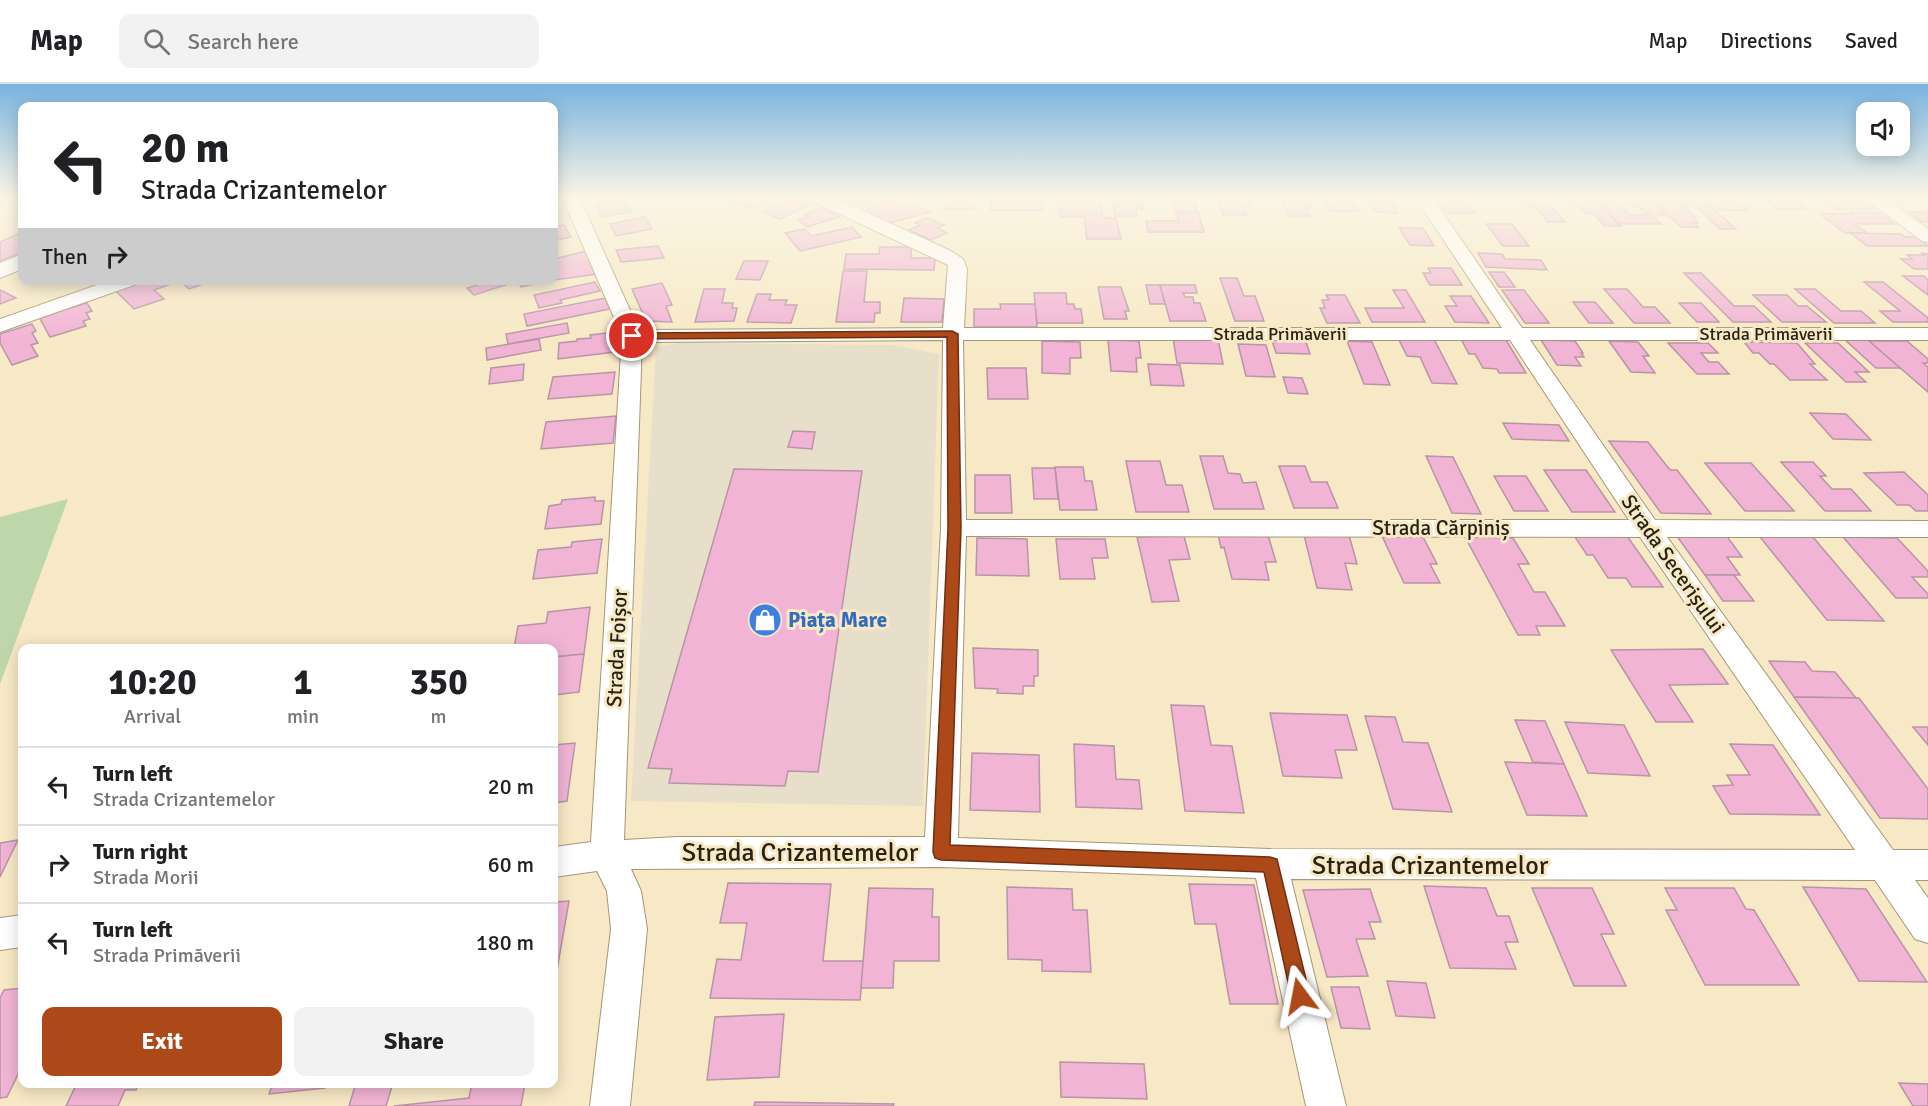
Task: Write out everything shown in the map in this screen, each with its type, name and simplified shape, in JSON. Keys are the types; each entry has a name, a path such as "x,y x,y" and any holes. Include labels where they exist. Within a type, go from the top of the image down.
{"street":[{"name":"Strada Foișor","path":"591,245 632,336 608,855 624,891 629,929 610,1106"},
{"path":"918,245 957,263 952,334 954,528 941,852"},
{"name":"Strada Secerișului","path":"1455,245 1647,528 1928,927"},
{"path":"0,271 18,263"},
{"path":"75,299 91,285"},
{"path":"0,326 116,285"},
{"name":"Strada Primăverii","path":"632,336 1928,334"},
{"name":"Strada Cărpiniș","path":"954,528 1928,529"},
{"name":"Strada Crizantemelor","path":"558,861 608,855 677,852 941,852 1270,864 1928,865"},
{"path":"1270,864 1326,1106"},
{"path":"0,934 18,932"}],"shaded area":[{"name":"Piața Mare","path":"678,343 892,345 939,354 923,806 631,801 656,347"}],"green space":[{"path":"68,499 0,684 0,517"}],"building":[{"path":"0,245 18,245 18,254 0,261"},
{"path":"795,245 827,245 800,251"},
{"path":"1502,245 1529,246 1503,246"},
{"path":"1865,245 1928,246 1867,246"},
{"path":"658,246 664,258 621,262 616,250"},
{"path":"880,247 911,247 911,258 935,258 934,270 844,269 846,254 879,254"},
{"path":"586,251 598,274 558,280 558,258"},
{"path":"1478,253 1502,254 1505,259 1541,260 1547,270 1486,267"},
{"path":"1921,253 1928,254 1928,269 1914,269 1901,259 1912,259 1907,255 1924,255"},
{"path":"744,261 768,261 760,280 736,279"},
{"path":"1428,268 1451,268 1462,285 1430,285 1423,273 1431,273"},
{"path":"843,271 867,271 864,302 880,302 880,313 875,313 874,322 836,322"},
{"path":"1489,272 1504,272 1515,287 1499,287"},
{"path":"1684,273 1701,273 1734,306 1754,306 1771,322 1733,322"},
{"path":"1903,276 1924,276 1928,280 1928,295"},
{"path":"1220,278 1237,278 1244,296 1255,296 1264,321 1235,321"},
{"path":"595,282 600,291 560,300 562,303 539,308 534,295"},
{"path":"1864,282 1883,282 1928,318 1928,322 1893,322 1880,311 1900,311"},
{"path":"662,283 672,305 666,306 672,322 646,321 632,289"},
{"path":"135,285 168,285 154,290 164,299 134,309 116,291"},
{"path":"185,285 201,285 189,289"},
{"path":"477,285 505,285 474,295 467,288"},
{"path":"1146,285 1160,285 1165,304 1150,304"},
{"path":"1160,285 1195,285 1197,293 1183,293 1185,297 1193,297 1194,303 1200,303 1206,321 1170,321"},
{"path":"1098,287 1121,287 1129,311 1125,311 1127,319 1104,319"},
{"path":"704,289 725,289 722,303 733,303 732,308 737,308 734,321 695,322"},
{"path":"1604,289 1627,289 1643,307 1655,307 1670,323 1634,323"},
{"path":"1795,289 1815,289 1841,311 1861,311 1875,323 1834,323"},
{"path":"0,290 16,298 0,304"},
{"path":"1393,290 1406,290 1425,322 1372,322 1365,308 1404,308"},
{"path":"1502,290 1524,290 1549,323 1525,323"},
{"path":"1034,293 1066,293 1067,304 1074,304 1075,309 1081,309 1083,323 1037,323"},
{"path":"757,294 771,294 769,300 787,300 785,305 797,305 791,323 747,322"},
{"path":"1326,295 1345,295 1360,323 1327,323 1320,308 1325,308 1322,300 1329,300"},
{"path":"1753,295 1787,295 1798,306 1807,306 1826,322 1782,322"},
{"path":"1450,296 1471,296 1489,323 1455,322 1445,306 1457,306"},
{"path":"605,298 610,309 527,326 524,314"},
{"path":"904,298 944,299 942,322 901,322"},
{"path":"1573,302 1595,302 1613,323 1589,323"},
{"path":"87,303 92,311 86,313 90,319 83,321 86,326 50,337 39,317"},
{"path":"1679,303 1701,303 1719,322 1697,322"},
{"path":"1000,304 1035,304 1037,327 974,327 974,309 1001,309"},
{"path":"567,323 569,333 508,344 506,334"},
{"path":"32,324 36,331 32,333 38,343 31,345 38,356 12,365 0,343 0,334"},
{"path":"615,332 615,352 558,359 559,343 591,338 590,335"},
{"path":"1173,338 1218,339 1223,364 1177,363"},
{"path":"1271,338 1305,339 1310,354 1276,353"},
{"path":"1398,338 1434,339 1457,384 1432,383 1420,357 1407,356"},
{"path":"539,339 541,350 487,360 486,348"},
{"path":"1461,339 1506,340 1526,373 1499,373 1497,369 1483,368 1475,354 1469,354"},
{"path":"1844,339 1868,339 1901,368 1876,368"},
{"path":"1108,340 1139,341 1141,358 1136,358 1137,372 1111,371"},
{"path":"1541,340 1575,341 1584,357 1575,357 1581,366 1557,365"},
{"path":"1042,341 1080,342 1081,358 1070,358 1070,374 1042,373"},
{"path":"1347,341 1372,342 1390,385 1364,384"},
{"path":"1609,341 1638,342 1649,356 1643,356 1655,373 1631,372"},
{"path":"1869,341 1907,341 1928,359 1928,363 1923,363 1928,367 1928,392"},
{"path":"1744,342 1797,343 1815,364 1810,364 1827,380 1790,380 1759,353 1753,353"},
{"path":"1668,343 1708,343 1718,353 1701,353 1709,362 1718,362 1729,374 1697,374"},
{"path":"1805,343 1838,343 1869,372 1855,372 1866,382 1846,382"},
{"path":"1238,344 1266,345 1275,377 1246,376"},
{"path":"524,364 523,380 489,384 491,368"},
{"path":"1148,364 1180,365 1184,386 1151,385"},
{"path":"987,368 1026,368 1028,399 988,399"},
{"path":"615,372 612,394 548,399 553,377"},
{"path":"1283,377 1302,378 1308,394 1288,393"},
{"path":"1810,413 1846,414 1871,440 1833,439"},
{"path":"616,416 613,443 541,449 546,422"},
{"path":"1503,423 1559,425 1569,441 1512,439"},
{"path":"793,431 815,432 812,449 788,447"},
{"path":"1609,441 1648,442 1670,470 1677,470 1711,514 1661,513"},
{"path":"1200,456 1223,456 1228,473 1240,474 1243,483 1256,482 1264,509 1214,509"},
{"path":"1426,456 1453,457 1481,514 1452,513"},
{"path":"1126,461 1160,461 1166,485 1182,485 1189,512 1136,512"},
{"path":"1781,462 1813,462 1826,476 1820,476 1832,489 1851,489 1871,511 1825,511"},
{"path":"1705,463 1751,463 1794,511 1745,511"},
{"path":"1279,466 1305,466 1311,482 1327,482 1338,508 1294,508"},
{"path":"1055,467 1083,467 1085,481 1092,481 1097,510 1060,510"},
{"path":"1032,468 1055,468 1058,499 1034,499"},
{"name":"Piața Mare","path":"734,469 862,471 818,772 788,771 785,786 669,783 672,769 648,768"},
{"path":"1544,470 1586,470 1615,512 1572,512"},
{"path":"1904,472 1928,495 1928,511 1916,511 1909,505 1897,505 1864,473"},
{"path":"975,475 1010,475 1012,513 975,513"},
{"path":"1494,476 1526,476 1548,511 1514,511"},
{"path":"595,497 595,501 604,501 601,524 545,529 549,506 561,504 562,500"},
{"path":"1218,534 1268,535 1276,562 1265,562 1269,580 1232,579 1224,547 1221,548"},
{"path":"1304,535 1349,535 1357,564 1345,563 1352,590 1317,588"},
{"path":"1676,535 1726,535 1742,557 1727,557 1740,575 1705,575"},
{"path":"1184,536 1190,559 1169,560 1179,601 1152,602 1137,537"},
{"path":"1382,536 1423,537 1437,564 1430,564 1440,583 1404,583"},
{"path":"1627,536 1663,587 1632,587 1626,578 1608,578 1593,555 1587,555 1575,537"},
{"path":"1465,537 1513,538 1529,564 1518,564 1534,592 1545,592 1565,626 1536,626 1540,635 1518,635"},
{"path":"1760,537 1813,537 1884,621 1827,620"},
{"path":"1843,537 1897,538 1928,571 1928,577 1912,577 1928,594 1928,598 1896,598"},
{"path":"977,538 1027,539 1029,576 976,575"},
{"path":"602,539 597,573 533,579 538,550 571,547 572,542"},
{"path":"1056,539 1105,539 1108,558 1092,558 1095,579 1060,579"},
{"path":"1705,575 1734,575 1754,601 1723,601"},
{"path":"590,607 584,654 558,657 558,644 515,644 518,626 546,623 548,612"},
{"path":"973,648 1038,650 1038,676 1034,676 1034,686 1023,686 1023,694 997,693 998,689 975,688"},
{"path":"1703,649 1728,684 1669,685 1693,722 1656,722 1611,650"},
{"path":"584,654 579,692 558,695 558,657"},
{"path":"1769,661 1805,662 1812,671 1835,672 1856,698 1794,697"},
{"path":"1794,697 1859,698 1928,789 1928,819 1880,818"},
{"path":"1171,705 1204,706 1211,745 1232,746 1244,813 1185,811"},
{"path":"1270,713 1347,715 1357,750 1335,750 1342,778 1283,776"},
{"path":"1365,716 1395,717 1403,742 1428,743 1452,812 1393,809"},
{"path":"1515,720 1545,721 1564,764 1533,762"},
{"path":"1565,722 1624,725 1650,776 1588,773"},
{"path":"1913,727 1928,727 1928,745"},
{"path":"575,743 567,801 558,802 558,745"},
{"path":"1074,744 1114,746 1116,779 1139,780 1142,809 1076,807"},
{"path":"1730,744 1773,745 1820,815 1730,814 1713,786 1733,785 1727,775 1750,775"},
{"path":"972,753 1039,755 1040,812 970,810"},
{"path":"1505,762 1564,764 1587,816 1527,815"},
{"path":"18,840 0,877 0,843"},
{"path":"728,883 831,884 823,961 864,961 860,1000 710,998 717,959 741,960 747,923 720,923"},
{"path":"1189,884 1254,885 1278,1004 1230,1004 1216,924 1195,924"},
{"path":"1424,886 1486,888 1497,916 1509,916 1518,942 1505,942 1516,969 1450,968"},
{"path":"1007,887 1072,889 1073,910 1087,910 1091,972 1042,971 1042,960 1008,959"},
{"path":"1803,887 1866,889 1927,982 1859,981"},
{"path":"869,888 933,889 932,917 939,917 939,961 894,961 893,988 861,988"},
{"path":"1532,888 1592,888 1614,934 1601,934 1626,986 1574,986"},
{"path":"1665,888 1734,888 1746,909 1754,910 1799,985 1705,985 1666,910 1677,910"},
{"path":"1370,889 1381,922 1369,922 1375,939 1356,939 1368,976 1327,977 1303,890"},
{"path":"569,901 558,964 558,902"},
{"path":"1387,981 1426,983 1435,1018 1396,1016"},
{"path":"1331,987 1359,987 1370,1029 1341,1028"},
{"path":"18,988 18,1074 7,1097 0,1098 0,998 4,990"},
{"path":"784,1014 779,1077 707,1080 715,1017"},
{"path":"1060,1062 1144,1064 1147,1099 1061,1097"},
{"path":"1899,1083 1928,1084 1928,1106 1913,1106"},
{"path":"75,1088 137,1088 136,1090 125,1090 118,1106 66,1106"},
{"path":"271,1088 325,1088 269,1094"},
{"path":"354,1088 391,1088 386,1106 349,1106"},
{"path":"471,1088 524,1088 521,1106 394,1106 469,1098"},
{"path":"755,1102 894,1104 893,1106 754,1106"}],"place":[{"name":"Piața Mare","path":"765,620"}],"route":[{"path":"632,336 952,334 954,528 941,852 1270,864 1300,996"}]}
